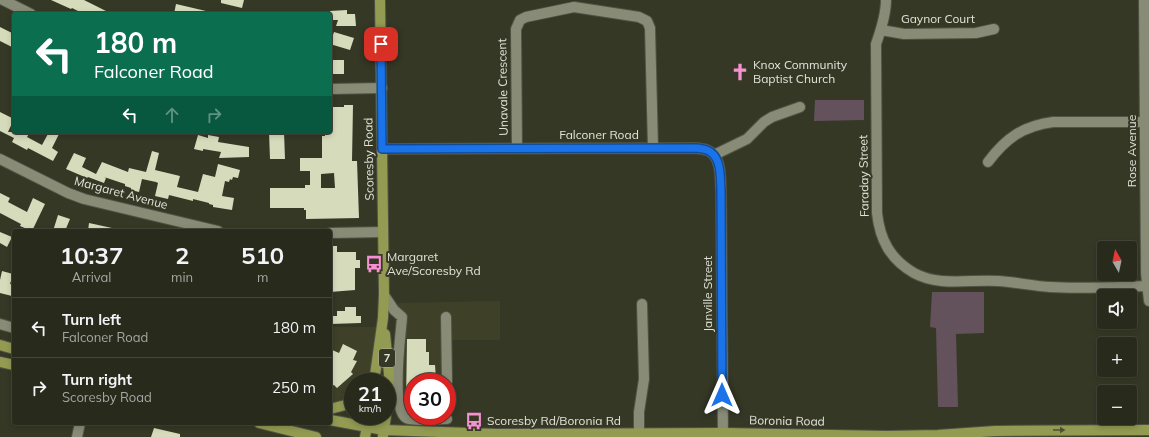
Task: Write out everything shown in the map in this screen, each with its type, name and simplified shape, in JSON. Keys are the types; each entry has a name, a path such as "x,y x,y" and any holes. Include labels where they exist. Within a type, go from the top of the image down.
{"main road":[{"name":"Scoresby Road","path":"375,373 383,318 384,295 380,0"},
{"name":"Scoresby Road","path":"383,318 389,373"},
{"path":"0,345 12,348"},
{"path":"0,362 12,365"},
{"path":"332,408 344,405"},
{"name":"Boronia Road","path":"332,421 366,432 384,434 446,435 639,434 874,436 938,435 996,431 1104,434 1149,430"},
{"path":"267,425 316,437"}],"street":[{"path":"3,0 27,12"},
{"name":"Faraday Street","path":"886,0 881,30 876,44 877,213 881,235 889,251 899,262 914,273 936,280 999,281 1050,287 1148,286"},
{"name":"Rose Avenue","path":"1144,0 1147,101 1145,122 1146,273 1149,301"},
{"name":"Unavale Crescent","path":"517,148 516,29 520,20 526,17 574,4 639,17 647,21 650,28 653,148"},
{"name":"Gaynor Court","path":"881,30 904,34 976,33 994,29"},
{"path":"332,89 382,88"},
{"path":"714,155 747,139 764,122 772,117 800,107"},
{"path":"988,162 999,146 1024,129 1039,124 1053,122 1145,122"},
{"name":"Falconer Road","path":"382,149 698,148 707,150 714,155"},
{"name":"Janville Street","path":"714,155 719,164 721,190 723,435"},
{"name":"Margaret Avenue","path":"0,159 77,196 210,229"},
{"path":"332,232 383,232"},
{"path":"384,295 394,310 402,317 401,341 398,349 398,390 400,405 404,415"},
{"path":"639,434 639,412 644,379 642,304"},
{"path":"446,317 447,373"},
{"path":"0,324 12,327"},
{"path":"77,437 80,425"},
{"path":"446,435 447,425"}],"shaded area":[{"path":"815,100 864,100 864,120 814,121"},
{"path":"932,292 984,292 984,333 956,334 958,407 938,407 936,328 930,327"},
{"path":"500,301 500,340 451,340 451,373 404,373 404,422 401,422 396,412 398,303"},
{"path":"332,327 382,327 375,373 344,373 344,405 332,408"}],"building":[{"path":"51,0 84,0 108,12 80,12 72,8 71,9"},
{"path":"221,0 244,0 242,8 221,3"},
{"path":"176,4 206,11 206,12 174,12"},
{"path":"347,10 347,14 355,14 356,26 336,26 338,20 332,20 332,12 330,11"},
{"path":"0,27 12,33 12,47 0,41"},
{"path":"334,32 354,38 350,50 332,45"},
{"path":"332,60 344,60 344,74 332,74"},
{"path":"353,105 352,161 357,161 359,218 306,219 306,210 304,210 304,208 270,208 270,188 305,188 305,185 310,185 310,171 300,171 300,158 322,158 322,136 325,136 325,134 332,134 332,107","holes":["334,173 335,188 321,188 321,174"]},
{"path":"0,112 12,118 12,123 8,132 12,132 12,134 29,134 27,137 42,145 48,134 59,134 52,148 58,152 53,161 28,148 27,150 12,142 14,138 0,131"},
{"path":"269,134 284,134 285,159 270,159"},
{"path":"198,135 208,138 208,135 219,137 218,142 249,147 249,157 219,158 221,152 194,149"},
{"path":"152,151 159,153 155,170 180,176 177,187 198,192 203,174 215,177 218,164 240,170 238,178 233,177 229,182 225,181 222,196 234,198 232,210 213,207 213,205 209,203 193,199 193,201 169,195 168,199 155,196 158,183 156,182 142,179 139,192 131,190 131,188 125,186 125,184 104,177 106,178 104,183 66,169 74,153 86,158 82,167 96,174 102,162 128,172 129,168 146,172"},
{"path":"0,193 10,198 8,202 27,212 33,198 45,204 33,229 27,229 20,226 21,224 0,213"},
{"path":"58,215 70,219 66,229 54,229"},
{"path":"89,223 112,228 112,229 88,229"},
{"path":"0,232 12,237 7,247 0,243"},
{"path":"332,246 337,246 337,252 356,252 356,260 360,260 360,268 355,268 355,290 332,292"},
{"path":"2,271 12,274 10,284 12,284 12,296 0,293"},
{"path":"345,307 356,307 356,316 361,316 361,323 332,324 332,316 337,316 337,311 345,311"},
{"path":"407,339 426,339 426,352 429,352 429,365 435,365 436,373 406,373"},
{"path":"343,344 357,351 353,360 357,361 351,372 352,373 344,373 344,382 337,388 334,385 332,386 332,350 339,353"},
{"path":"154,428 180,434 180,437 151,437"}],"place":[{"name":"Knox Community Baptist Church","path":"740,72"},
{"name":"Margaret Ave/Scoresby Rd","path":"374,264"},
{"name":"Scoresby Rd/Boronia Rd","path":"474,421"}],"route":[{"path":"381,44 382,149 698,148 707,150 714,155 719,164 721,190 722,395"}]}
